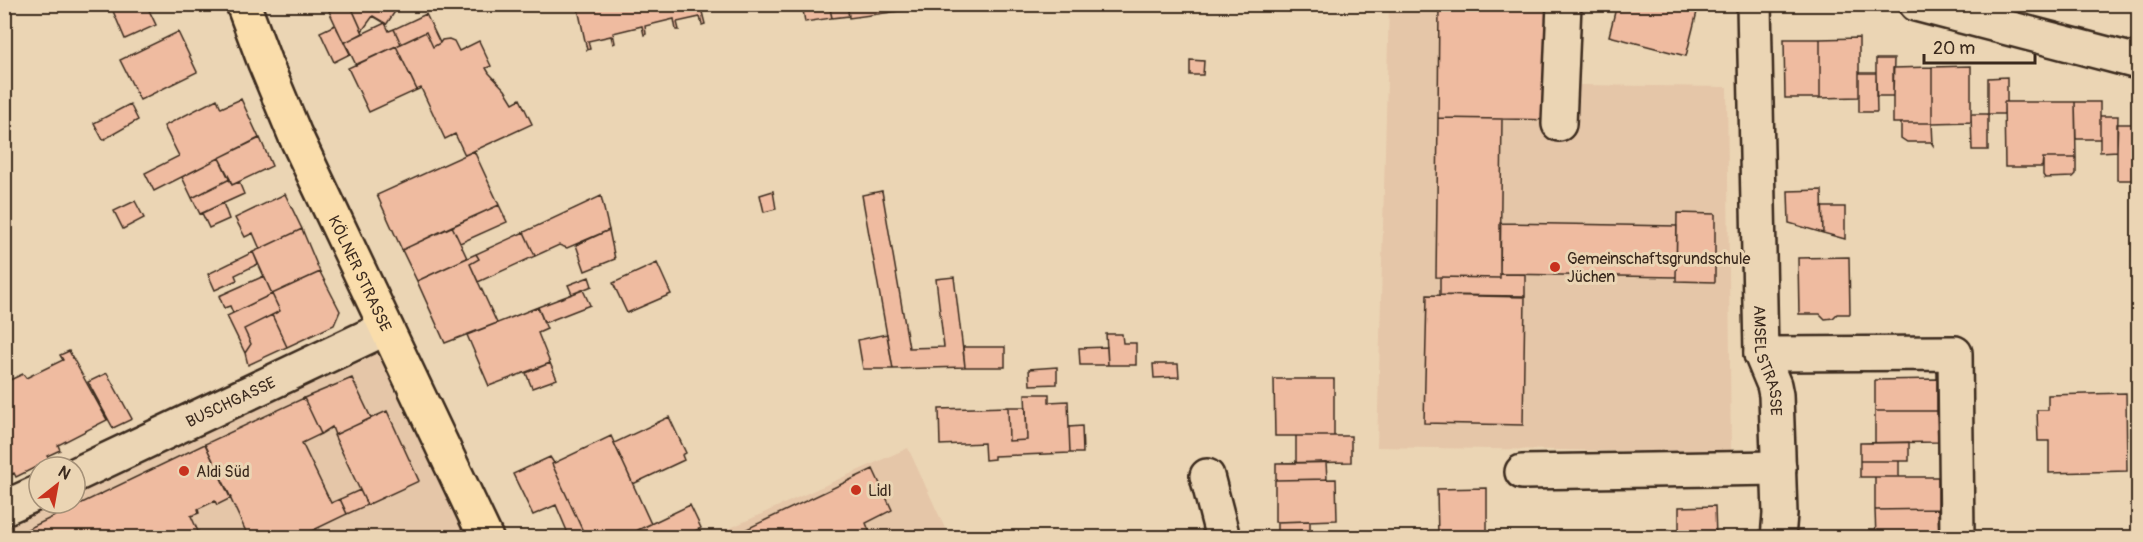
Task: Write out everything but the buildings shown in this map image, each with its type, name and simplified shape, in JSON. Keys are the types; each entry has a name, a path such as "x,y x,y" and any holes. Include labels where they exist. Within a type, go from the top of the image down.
{"main road":[{"name":"KÖLNER STRASSE","path":"243,4 291,125 486,537"}],"street":[{"path":"1558,124 1564,4"},
{"name":"AMSELSTRASSE","path":"1754,4 1761,354 1776,395 1779,468 1778,537"},
{"path":"1916,4 2139,62"},
{"name":"BUSCHGASSE","path":"87,469 386,328"},
{"path":"1761,354 1955,353 1957,537"},
{"path":"1522,472 1779,468"},
{"path":"1207,476 1223,537"},
{"path":"4,508 27,497"}],"shaded area":[{"name":"Gemeinschaftsgrundschule Jüchen","path":"1389,5 1581,5 1580,85 1727,87 1731,453 1377,447"},
{"path":"384,349 473,538 5,538 5,528 33,515 87,515 87,489"},
{"path":"908,448 949,537 708,538"}],"place":[{"name":"Gemeinschaftsgrundschule Jüchen","path":"1555,267"},
{"name":"Aldi Süd","path":"184,471"},
{"name":"Lidl","path":"856,490"}]}
